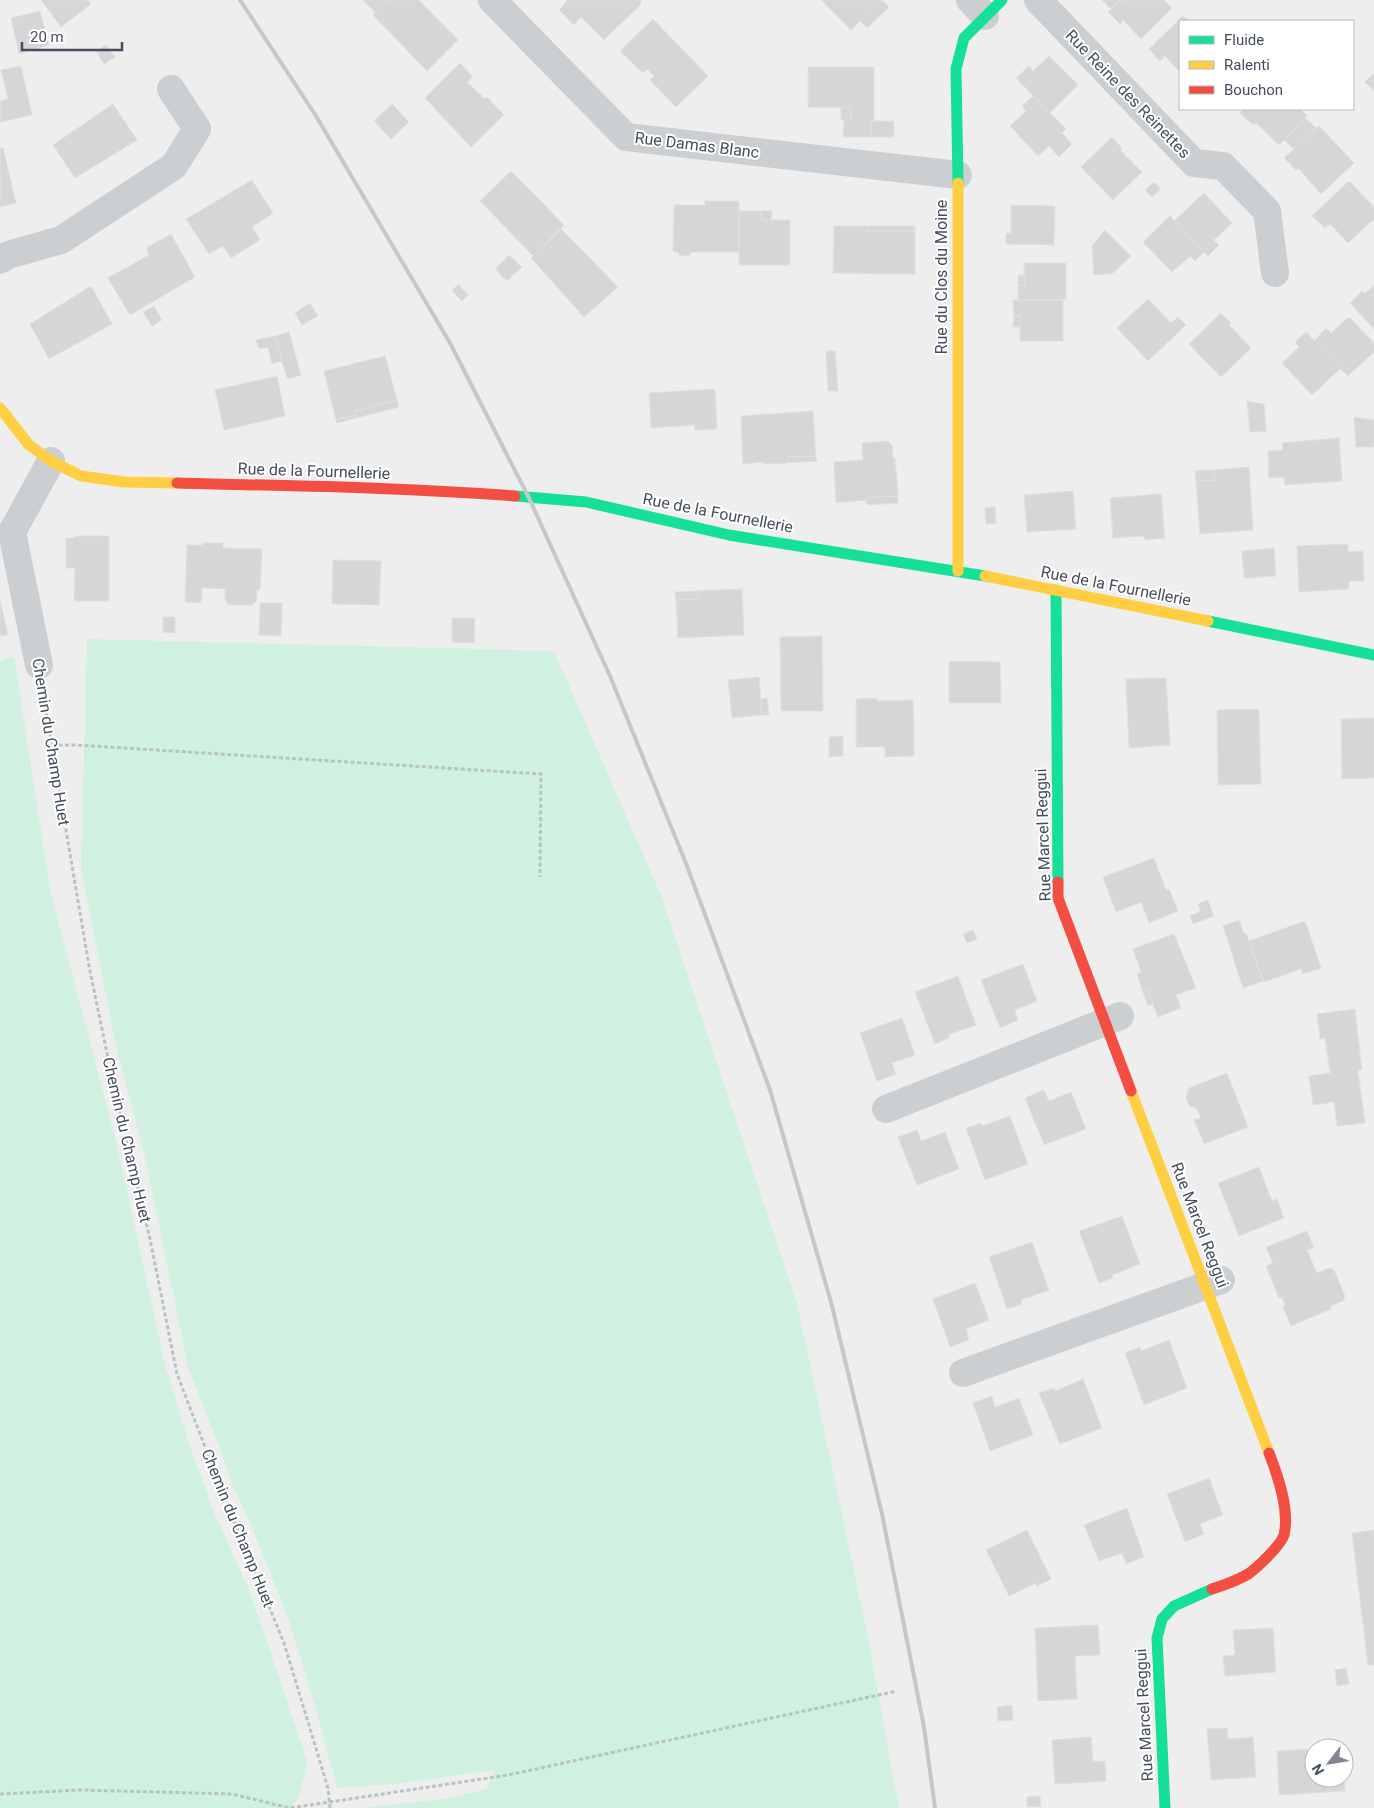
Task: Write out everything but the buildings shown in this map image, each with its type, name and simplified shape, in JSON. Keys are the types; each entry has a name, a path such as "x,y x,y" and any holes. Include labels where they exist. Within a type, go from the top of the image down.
{"street":[{"name":"Rue Damas Blanc","path":"492,0 626,137 958,175"},
{"name":"Rue Reine des Reinettes","path":"1038,0 1194,163 1223,166 1267,211 1275,273"},
{"name":"Rue du Clos du Moine","path":"958,572 958,175 956,69 964,38 986,5"},
{"path":"0,260 8,255 62,240 174,166 198,129 171,89"},
{"name":"Rue de la Fournellerie","path":"0,408 29,445 51,460 81,476 124,482 463,492 586,502 729,535 1056,590 1374,655"},
{"name":"Chemin du Champ Huet","path":"39,666 12,532 51,460"},
{"name":"Rue Marcel Reggui","path":"1056,590 1058,898 1112,1019 1214,1283 1280,1482 1285,1509 1284,1536 1271,1553 1248,1574 1174,1606 1162,1619 1157,1638 1165,1808"},
{"path":"886,1109 1112,1019"},
{"path":"963,1373 1214,1283"}],"path":[{"name":"Chemin du Champ Huet","path":"39,666 89,966 115,1092 150,1239 177,1374 225,1499 284,1643 328,1788 330,1808"},
{"path":"52,745 541,774 540,877"},
{"path":"0,1794 80,1790 232,1794 290,1808 508,1775 897,1691"}],"green space":[{"path":"87,639 554,651 660,893 797,1303 867,1632 899,1808 362,1808 444,1799 487,1789 495,1770 395,1784 337,1788 314,1702 288,1618 251,1524 234,1489 188,1367 146,1161 115,1042 81,869"},
{"path":"14,656 50,889 117,1145 165,1364 189,1443 213,1510 250,1592 308,1764 298,1798 290,1808 0,1808 0,661"}],"railway":[{"path":"240,0 316,116 450,343 529,498 610,676 687,866 770,1090 831,1302 882,1514 924,1727 935,1808"}],"traffic: fast":[{"path":"958,183 956,69 964,38 1002,0"},
{"path":"515,496 586,502 729,535 985,576"},
{"path":"1056,590 1058,882"},
{"path":"1208,621 1374,655"},
{"path":"1165,1808 1157,1638 1162,1619 1174,1606 1212,1589"}],"traffic: slow":[{"path":"958,183 958,571"},
{"path":"0,408 29,445 51,461 81,476 124,482 177,483"},
{"path":"985,576 1208,621"},
{"path":"1131,1091 1269,1453"}],"traffic: jam":[{"path":"177,483 388,489 515,496"},
{"path":"1058,882 1058,898 1131,1091"},
{"path":"1212,1589 1235,1581 1252,1571 1274,1550 1284,1535 1284,1504 1269,1453"}]}
